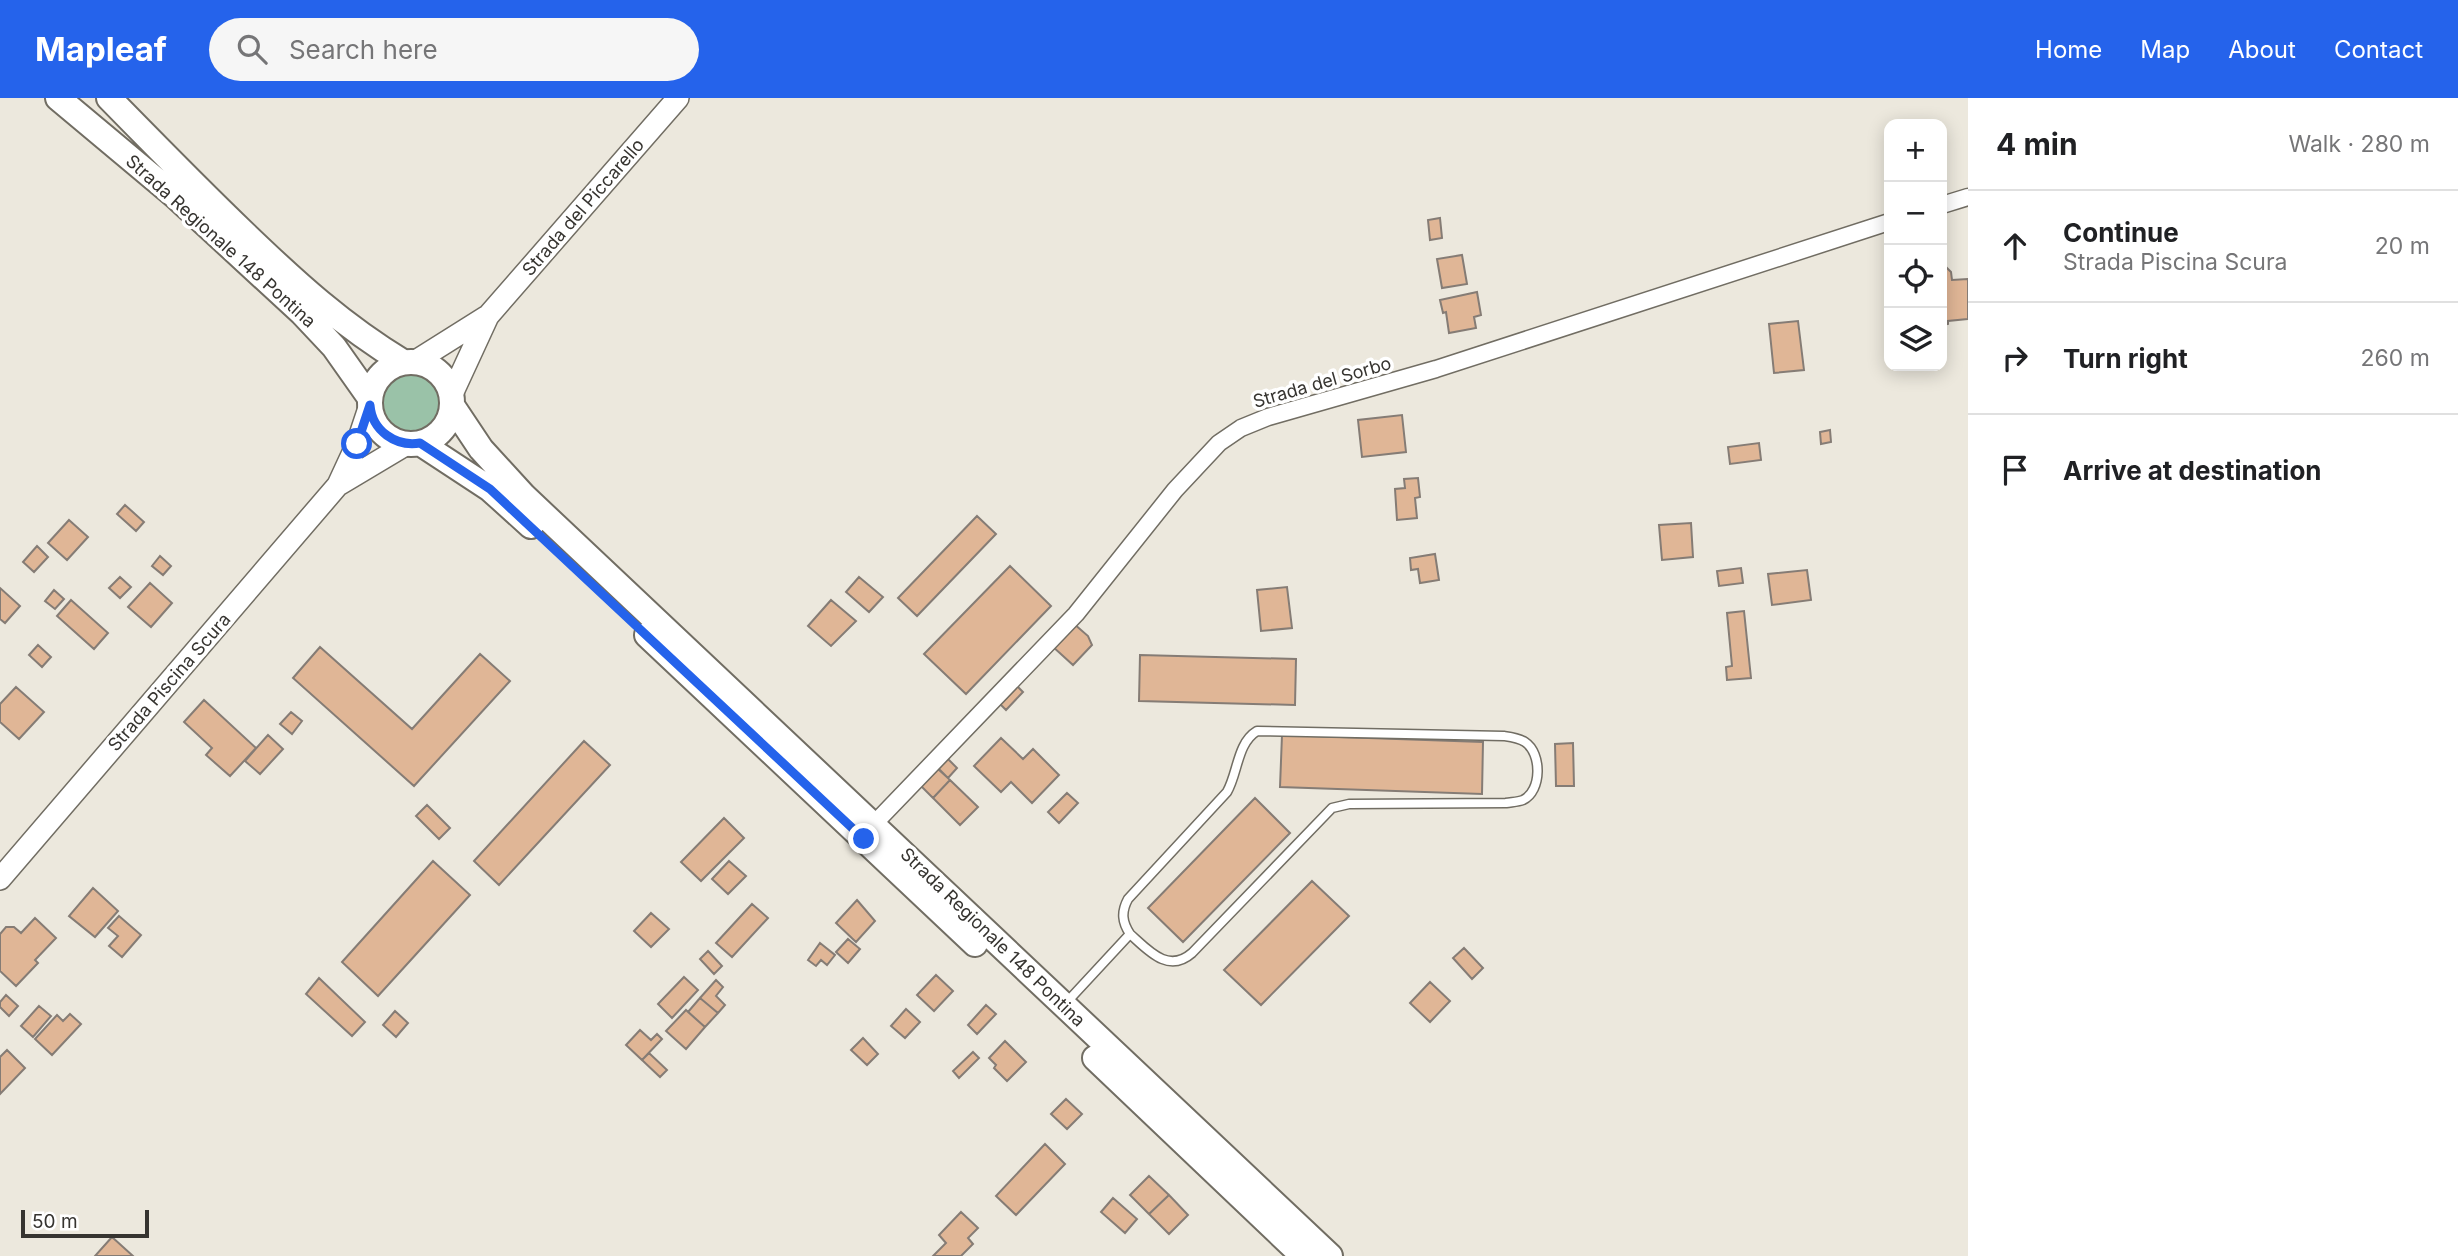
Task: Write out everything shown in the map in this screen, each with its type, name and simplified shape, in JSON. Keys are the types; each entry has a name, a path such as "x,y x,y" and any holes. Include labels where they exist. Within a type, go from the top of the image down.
{"main road":[{"name":"Strada Regionale 148 Pontina","path":"58,98 174,195 302,313 334,347 370,402 375,423 384,433 394,440 414,444 475,478 508,505 1303,1256"},
{"name":"Strada Regionale 148 Pontina","path":"109,98 178,169 303,289 352,329 409,362 428,365 439,372 447,382 453,400 481,449 515,487 1330,1256"},
{"path":"370,402 373,386 380,375 390,366 409,362"},
{"path":"414,444 432,439 442,430 450,420 453,400"}],"street":[{"name":"Strada del Piccarello","path":"453,400 488,316 678,98"},
{"path":"1947,203 1968,197"},
{"name":"Strada del Sorbo","path":"874,824 1076,614 1165,501 1212,449 1232,433 1268,417 1436,369 1884,224"},
{"name":"Strada del Piccarello","path":"409,362 488,316"},
{"name":"Strada Piscina Scura","path":"0,879 338,485 357,444 370,402"},
{"name":"Strada Piscina Scura","path":"338,485 414,444"}],"lane":[{"path":"1256,731 1504,736 1526,742 1535,754 1536,779 1530,795 1523,800 1506,803 1349,804 1332,808 1192,953 1181,960 1162,960 1130,934 1122,913 1128,899 1227,792 1244,744 1256,731"},
{"path":"1064,1006 1130,934"}],"green space":[{"path":"418,369 439,384 445,396 443,416 435,427 418,437 404,437 387,427 379,416 377,396 387,379 398,371"}],"building":[{"path":"1440,218 1442,238 1430,240 1428,220"},
{"path":"1462,255 1467,284 1442,288 1437,259"},
{"path":"1947,268 1951,272 1952,280 1968,279 1968,319 1948,321 1948,324"},
{"path":"1477,292 1481,315 1474,317 1476,328 1449,333 1446,312 1443,313 1440,300"},
{"path":"1798,321 1804,370 1774,373 1769,324"},
{"path":"1402,415 1406,452 1362,457 1358,420"},
{"path":"1830,430 1831,442 1821,444 1820,432"},
{"path":"1759,443 1761,460 1730,464 1728,447"},
{"path":"1418,478 1420,497 1415,498 1417,518 1397,520 1395,489 1405,488 1404,479"},
{"path":"125,505 144,522 136,531 117,514"},
{"path":"977,516 996,534 917,616 898,598"},
{"path":"69,520 88,537 67,560 48,543"},
{"path":"1691,523 1693,557 1662,560 1659,525"},
{"path":"37,546 48,557 34,572 23,562"},
{"path":"1435,554 1439,580 1420,583 1418,569 1411,570 1410,558"},
{"path":"160,556 171,566 163,575 152,566"},
{"path":"1010,566 1051,606 966,694 924,654"},
{"path":"1741,568 1743,583 1719,586 1717,571"},
{"path":"1807,570 1811,600 1772,605 1768,574"},
{"path":"120,577 131,587 120,598 109,588"},
{"path":"859,577 883,597 869,612 846,592"},
{"path":"150,583 172,603 151,627 128,607"},
{"path":"1287,587 1292,628 1261,631 1257,590"},
{"path":"0,588 20,606 5,623 0,619"},
{"path":"54,590 64,599 55,609 45,601"},
{"path":"71,600 108,633 94,649 57,616"},
{"path":"831,600 856,621 831,646 808,626"},
{"path":"1744,611 1751,678 1727,680 1726,667 1732,666 1727,613"},
{"path":"1073,623 1088,636 1092,645 1073,665 1052,646"},
{"path":"38,645 51,657 42,667 29,655"},
{"path":"320,647 412,729 480,654 510,681 414,786 293,678"},
{"path":"1140,655 1296,659 1295,705 1139,701"},
{"path":"1015,684 1023,692 1006,710 998,702"},
{"path":"16,687 44,712 19,739 0,722 0,704"},
{"path":"204,700 256,748 230,776 206,755 212,748 184,722"},
{"path":"291,712 302,721 292,734 280,724"},
{"path":"268,735 283,749 260,774 245,761"},
{"path":"1282,735 1483,742 1482,794 1280,787"},
{"path":"1001,738 1023,759 1033,749 1059,775 1032,803 1011,782 1001,792 974,766"},
{"path":"584,741 610,765 499,885 474,861"},
{"path":"1573,743 1574,786 1556,786 1555,744"},
{"path":"948,759 957,768 948,778 938,769"},
{"path":"936,766 950,780 933,798 919,784"},
{"path":"950,780 978,807 960,825 933,798"},
{"path":"1067,793 1078,803 1059,823 1048,812"},
{"path":"1255,798 1290,833 1183,942 1148,908"},
{"path":"427,805 450,828 439,839 416,816"},
{"path":"724,818 744,838 701,881 681,862"},
{"path":"433,861 470,895 378,996 342,962"},
{"path":"729,861 746,876 728,894 712,879"},
{"path":"1312,881 1349,916 1261,1005 1224,970"},
{"path":"93,888 118,911 95,937 69,916"},
{"path":"857,900 875,921 856,942 836,923"},
{"path":"752,904 768,918 732,957 716,943"},
{"path":"651,913 669,929 651,947 634,931"},
{"path":"119,916 141,935 122,957 109,946 118,936 108,928"},
{"path":"35,918 56,938 35,960 38,963 16,986 0,971 0,934 6,927 14,927 21,933"},
{"path":"848,939 860,949 848,963 836,952"},
{"path":"820,943 835,955 827,965 821,960 816,966 808,960"},
{"path":"1464,948 1483,968 1472,979 1453,958"},
{"path":"708,951 722,966 714,974 700,959"},
{"path":"936,975 953,991 934,1011 917,995"},
{"path":"684,977 698,990 672,1018 658,1004"},
{"path":"319,978 365,1022 352,1036 306,994"},
{"path":"716,980 723,987 716,996 725,1005 718,1013 700,998"},
{"path":"1430,982 1450,1001 1430,1022 1410,1003"},
{"path":"6,995 18,1006 9,1016 0,1007 0,1002"},
{"path":"700,998 718,1013 705,1027 688,1012"},
{"path":"986,1005 996,1014 977,1034 968,1025"},
{"path":"39,1006 51,1016 33,1037 21,1026"},
{"path":"906,1009 920,1022 905,1038 891,1026"},
{"path":"686,1010 705,1027 686,1049 666,1031"},
{"path":"395,1011 408,1023 396,1037 383,1025"},
{"path":"70,1014 81,1024 52,1055 35,1039 57,1015 63,1021"},
{"path":"640,1030 651,1040 657,1034 662,1039 642,1060 626,1045"},
{"path":"863,1038 878,1054 867,1065 851,1050"},
{"path":"1005,1041 1026,1062 1007,1081 994,1068 996,1065 989,1058"},
{"path":"7,1050 25,1068 0,1094 0,1057"},
{"path":"973,1052 979,1058 959,1078 953,1071"},
{"path":"649,1053 667,1070 660,1077 642,1060"},
{"path":"1066,1099 1082,1114 1067,1129 1051,1114"},
{"path":"1045,1144 1065,1164 1016,1215 996,1196"},
{"path":"1149,1176 1169,1195 1149,1214 1130,1195"},
{"path":"1169,1195 1188,1215 1169,1234 1149,1214"},
{"path":"1113,1198 1137,1219 1125,1233 1101,1212"},
{"path":"961,1212 978,1228 968,1238 973,1244 961,1256 933,1256 946,1243 939,1235"},
{"path":"112,1237 133,1256 95,1256"}],"route":[{"path":"357,444 370,405 375,423 384,433 407,444 420,443 490,489 864,839"}]}
